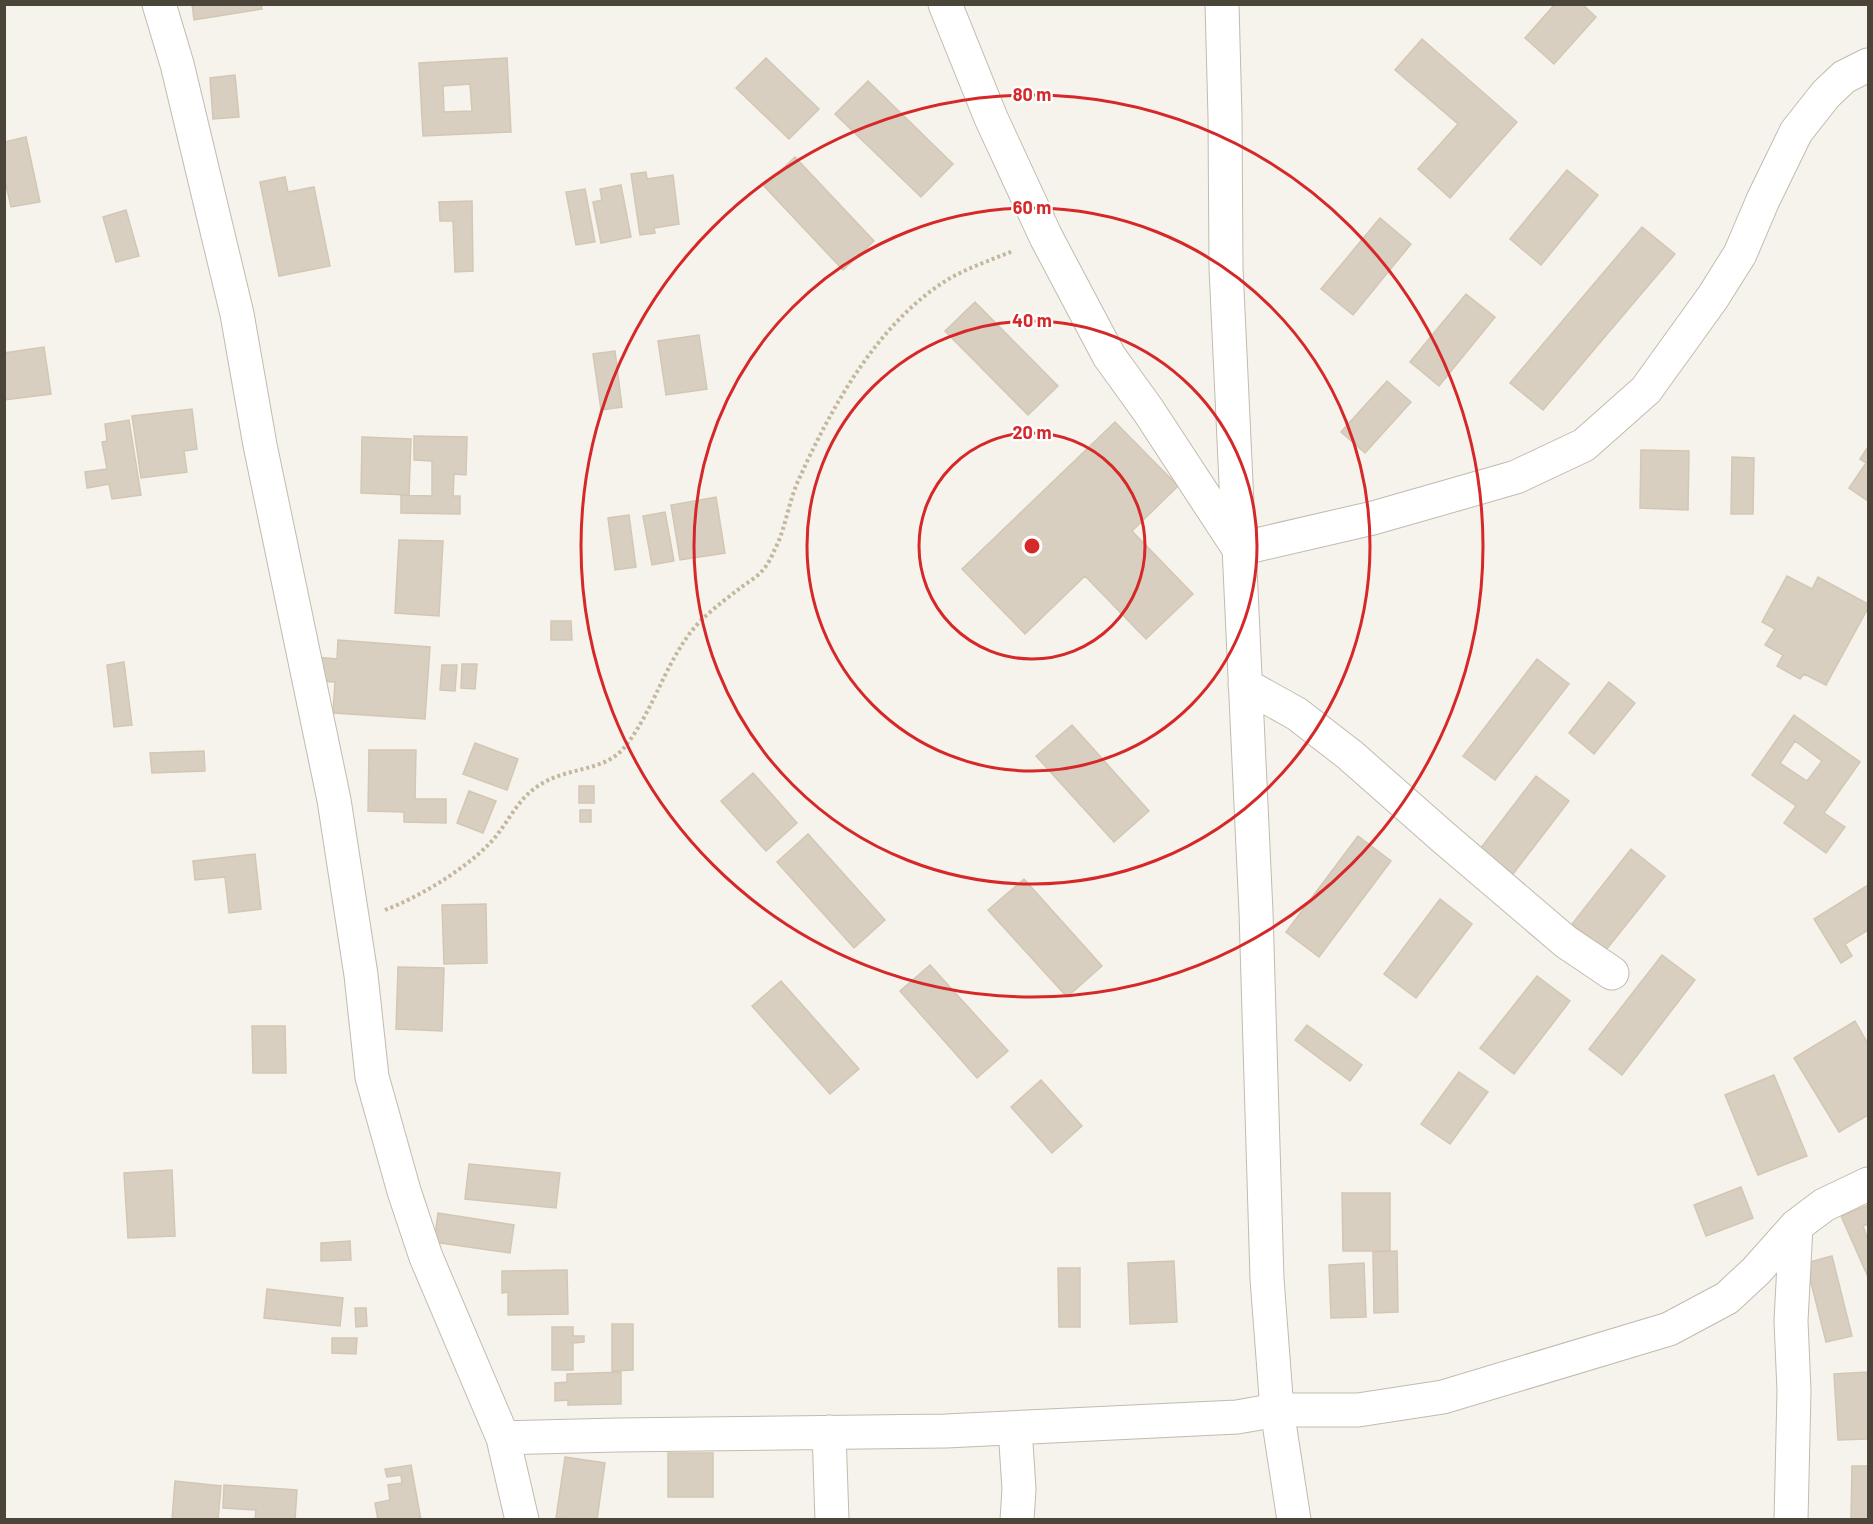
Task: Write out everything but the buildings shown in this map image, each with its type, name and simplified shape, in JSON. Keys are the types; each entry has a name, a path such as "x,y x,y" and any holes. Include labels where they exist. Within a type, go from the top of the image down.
{"street":[{"path":"159,4 177,64 237,314 260,445 333,800 361,975 372,1077 404,1191 426,1257 503,1438 522,1520"},
{"path":"945,4 992,118 1046,237 1109,356 1148,410 1239,549"},
{"path":"1222,4 1226,268 1256,924 1267,1279 1277,1410 1294,1520"},
{"path":"1239,549 1372,518 1516,477 1584,445 1646,390 1713,297 1740,254 1796,132 1838,82 1869,65"},
{"path":"1245,685 1297,714 1350,754 1566,942 1612,973"},
{"path":"503,1438 1016,1428 1237,1417 1277,1410 1358,1410 1443,1397 1669,1329 1727,1298 1756,1271 1796,1227 1824,1205 1869,1184"},
{"path":"1791,1520 1794,1391 1791,1321 1796,1227"},
{"path":"1016,1428 1019,1489 1017,1520"},
{"path":"829,1432 832,1520"}],"path":[{"path":"353,922 395,906 468,862 490,843 506,819 536,786 558,774 597,766 612,759 622,750 637,730 690,634 710,612 762,571 771,557 776,549 798,481 833,414 870,354 904,313 948,280 1046,237"}]}
